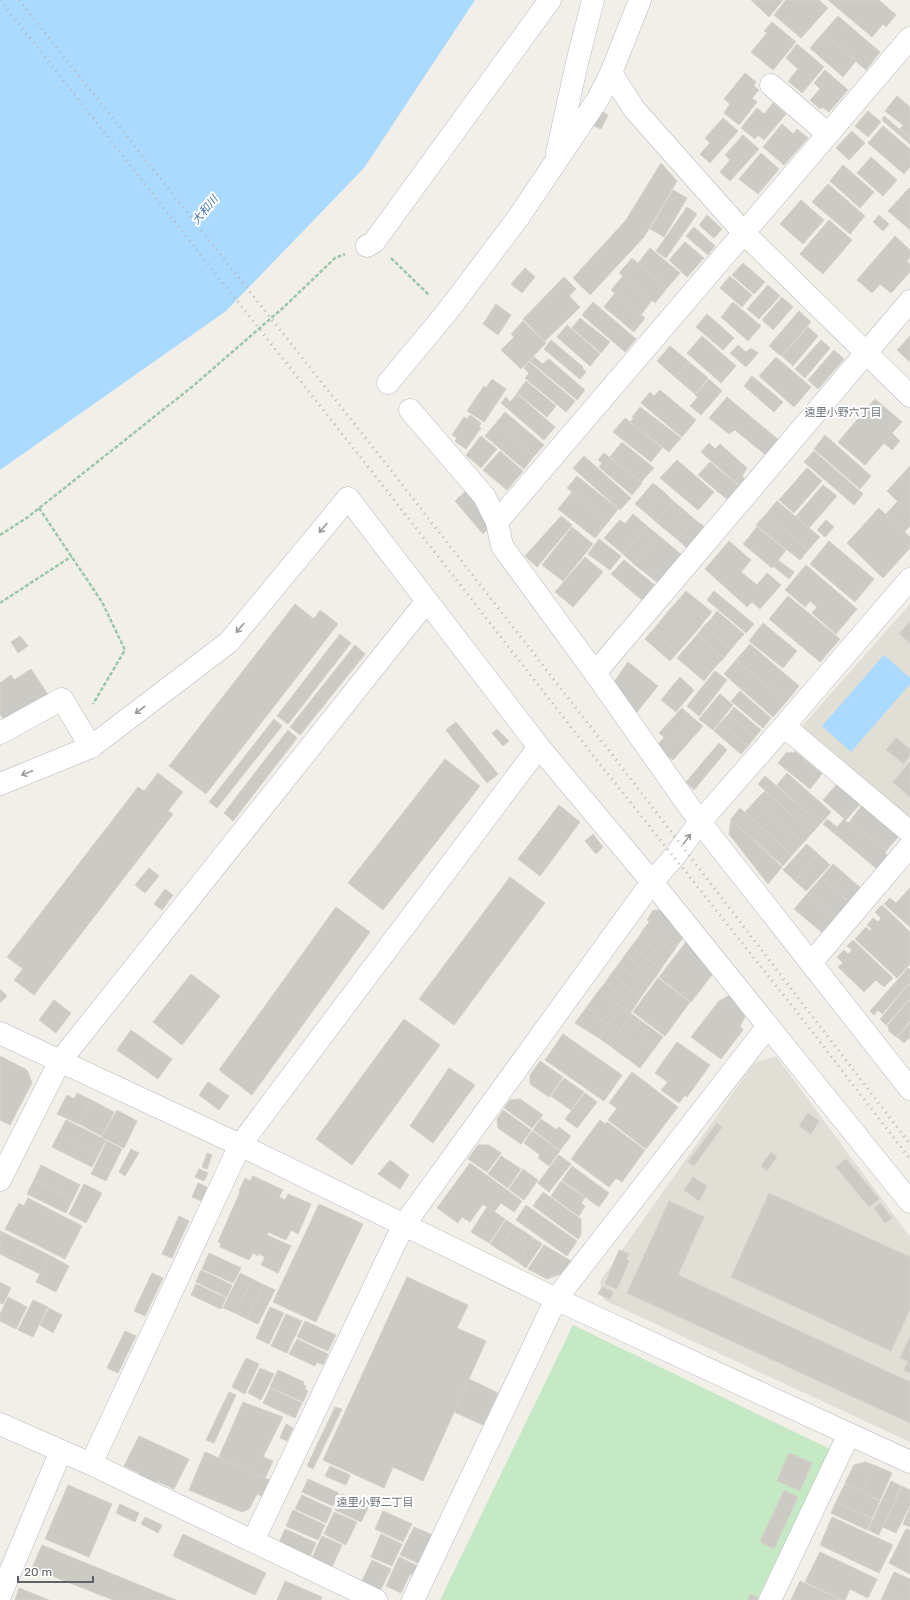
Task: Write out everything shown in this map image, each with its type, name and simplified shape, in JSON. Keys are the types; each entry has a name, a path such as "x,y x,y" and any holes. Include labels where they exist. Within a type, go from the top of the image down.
{"street":[{"path":"370,244 550,0"},
{"path":"554,166 593,0"},
{"path":"388,384 447,312 518,218 598,99 611,73 640,0"},
{"path":"497,522 910,38"},
{"path":"611,73 634,109 744,232 910,396"},
{"path":"771,85 828,134"},
{"path":"594,673 910,301"},
{"path":"410,410 484,496 497,522 502,546 700,822 910,1089"},
{"path":"0,784 97,743 228,642 348,498 426,602 539,747 652,882 910,1202"},
{"path":"253,1541 403,1226 652,882 674,857 700,822 910,579"},
{"path":"0,1180 60,1061 426,602"},
{"path":"0,733 62,699 97,743"},
{"path":"784,726 910,832"},
{"path":"91,1464 240,1144 539,747"},
{"path":"811,963 910,846"},
{"path":"413,1600 556,1299 768,1026"},
{"path":"0,1033 240,1144 403,1226 556,1299 910,1462"},
{"path":"0,1424 91,1464 376,1600"},
{"path":"770,1600 848,1434"},
{"path":"0,1596 61,1451"}],"path":[{"path":"0,535 28,517 193,386 284,307 335,258 370,244 418,284"},
{"path":"39,508 102,602 125,650 91,708 97,743"},
{"path":"0,603 72,556"}],"shaded area":[{"path":"910,604 910,823 806,735 803,725"},
{"path":"776,1056 910,1237 910,1442 604,1300 600,1281 754,1063"}],"green space":[{"path":"573,1325 830,1449 757,1600 440,1600"}],"water":[{"name":"大和川","path":"0,0 475,0 364,168 226,311 0,470"},
{"path":"884,655 910,678 910,684 851,752 822,726"}],"building":[{"path":"751,0 783,0 769,17"},
{"path":"786,0 819,0 828,8 801,38 774,15"},
{"path":"828,0 879,0 896,15 886,27 883,24 872,37"},
{"path":"838,16 880,52 866,70 823,33"},
{"path":"772,22 796,42 773,70 751,52 767,33 764,31"},
{"path":"823,33 856,61 843,77 810,48"},
{"path":"797,44 824,67 802,93 788,81 798,69 786,58"},
{"path":"825,70 848,90 829,112 822,107 820,109 810,100 820,89 814,83"},
{"path":"745,73 756,82 754,86 759,90 752,98 757,102 739,125 724,113 730,104 724,99"},
{"path":"897,96 910,107 910,137 900,129 903,125 885,111"},
{"path":"773,103 786,114 764,140 758,135 755,139 741,128 757,108 764,114"},
{"path":"601,111 608,115 601,129 594,126"},
{"path":"868,111 881,122 868,137 855,126"},
{"path":"884,116 910,138 910,144 882,120"},
{"path":"723,118 738,131 710,163 700,154 710,143 705,138"},
{"path":"782,124 793,134 797,129 808,138 784,165 763,147"},
{"path":"883,126 910,149 910,167 904,174 868,143"},
{"path":"852,131 865,143 849,160 836,148"},
{"path":"743,135 759,149 730,181 720,172 730,160 725,155"},
{"path":"761,153 779,169 758,194 739,179"},
{"path":"871,157 897,180 883,196 857,173"},
{"path":"661,163 677,181 644,237 590,295 573,278 626,220"},
{"path":"843,165 874,192 860,208 830,181"},
{"path":"828,184 865,216 850,234 812,202"},
{"path":"909,188 910,189 910,230 888,211"},
{"path":"673,190 687,198 664,237 650,229"},
{"path":"801,200 824,220 803,244 780,224"},
{"path":"687,207 697,214 666,258 656,251"},
{"path":"707,215 722,229 714,238 699,225"},
{"path":"879,215 889,224 883,231 873,222"},
{"path":"829,220 852,240 823,274 800,254"},
{"path":"694,227 715,246 708,255 686,236"},
{"path":"895,236 910,250 910,258 907,261 910,264 910,272 891,293 880,284 872,293 857,280"},
{"path":"685,242 704,258 687,277 669,260"},
{"path":"650,248 680,273 667,288 638,263"},
{"path":"632,258 667,288 655,303 619,273"},
{"path":"743,263 765,282 754,294 732,275"},
{"path":"525,268 535,277 522,293 511,284"},
{"path":"623,276 652,300 641,315 611,290"},
{"path":"730,276 752,295 742,307 720,288"},
{"path":"564,277 576,289 569,296 580,307 545,341 523,319"},
{"path":"768,285 780,296 759,319 747,309"},
{"path":"615,293 645,318 634,332 604,307"},
{"path":"782,297 793,307 773,330 762,320"},
{"path":"593,302 636,339 625,352 582,315"},
{"path":"733,302 761,326 748,341 721,317"},
{"path":"496,304 511,315 498,335 483,324"},
{"path":"799,311 811,322 781,356 769,346"},
{"path":"707,314 734,338 723,350 696,327"},
{"path":"580,318 610,342 601,353 572,328"},
{"path":"523,321 546,343 521,369 501,350 514,337 511,334"},
{"path":"567,325 600,354 590,366 557,337"},
{"path":"808,327 818,336 793,366 782,356"},
{"path":"702,336 736,366 721,383 687,353"},
{"path":"910,336 910,362 897,350"},
{"path":"551,340 583,367 582,368 586,372 580,379 544,349"},
{"path":"821,340 830,348 805,378 795,369"},
{"path":"738,345 746,352 751,348 758,353 746,367 730,353"},
{"path":"670,346 689,362 675,377 657,361"},
{"path":"834,350 844,359 818,389 808,380"},
{"path":"534,357 543,364 549,359 585,390 577,400 530,361"},
{"path":"776,357 811,387 794,407 759,376"},
{"path":"529,362 575,401 566,412 525,378 529,373 524,368"},
{"path":"689,362 708,378 695,394 675,377"},
{"path":"752,376 783,402 774,412 744,386"},
{"path":"492,379 506,389 484,422 467,411 484,386 486,388"},
{"path":"709,379 722,391 701,415 690,406 698,397 695,395"},
{"path":"526,381 556,406 547,417 517,393"},
{"path":"660,390 696,420 682,437 641,403 650,392 654,396"},
{"path":"517,394 555,427 544,440 501,403 506,397 510,402"},
{"path":"727,397 780,441 767,456 735,430 729,434 709,418"},
{"path":"875,399 902,422 892,433 900,441 892,450 884,443 865,465 838,442"},
{"path":"640,407 681,438 669,452 630,422"},
{"path":"505,412 544,445 534,456 496,423"},
{"path":"470,415 481,423 479,427 481,428 466,449 455,441 457,438 452,435 464,417 467,419"},
{"path":"625,418 662,448 651,462 613,432"},
{"path":"496,423 534,456 524,469 485,436"},
{"path":"825,435 871,476 860,489 814,449"},
{"path":"481,436 497,449 481,468 466,455"},
{"path":"622,442 654,468 641,482 610,457"},
{"path":"709,443 715,449 720,444 747,468 742,476 746,480 740,486 701,452"},
{"path":"500,451 523,471 507,490 483,470"},
{"path":"814,451 863,494 854,505 804,462"},
{"path":"604,453 642,483 632,495 599,467 602,463 598,460"},
{"path":"584,456 631,498 620,510 573,468"},
{"path":"677,460 714,492 698,510 660,478"},
{"path":"710,462 740,487 728,500 698,475"},
{"path":"910,466 910,513 887,491"},
{"path":"807,468 822,481 794,513 779,500"},
{"path":"577,476 618,509 608,522 567,488"},
{"path":"653,483 664,492 646,513 635,504"},
{"path":"823,485 837,496 809,528 796,516"},
{"path":"467,490 489,522 490,527 483,534 455,501"},
{"path":"572,492 608,522 595,538 558,509"},
{"path":"664,492 673,501 656,522 646,513"},
{"path":"673,501 684,510 667,531 656,522"},
{"path":"777,501 820,537 808,550 766,514"},
{"path":"898,501 910,513 910,526 904,532 886,514"},
{"path":"879,508 910,537 910,548 883,578 847,543"},
{"path":"684,510 694,519 677,539 667,531"},
{"path":"633,514 647,526 623,554 604,538 620,520 625,524"},
{"path":"766,514 808,550 800,560 756,525"},
{"path":"561,516 572,525 537,567 525,556"},
{"path":"694,519 706,528 688,549 677,539"},
{"path":"826,520 834,527 825,537 817,530"},
{"path":"647,526 658,535 634,564 623,554"},
{"path":"572,527 593,544 563,581 542,565"},
{"path":"757,527 786,550 772,568 743,544"},
{"path":"658,535 682,555 658,583 634,564"},
{"path":"599,539 621,556 610,570 588,554"},
{"path":"729,541 751,560 741,572 757,585 767,573 781,585 760,609 752,602 747,607 705,569"},
{"path":"829,541 874,579 855,602 810,564"},
{"path":"585,557 603,572 573,607 555,592"},
{"path":"624,560 656,586 643,601 611,574"},
{"path":"778,560 794,572 789,579 773,566"},
{"path":"806,565 857,609 836,634 812,613 817,607 810,601 805,607 785,590"},
{"path":"686,591 712,612 705,620 680,598"},
{"path":"714,591 754,624 746,633 707,600"},
{"path":"788,596 840,639 820,662 769,619"},
{"path":"680,598 705,620 699,628 673,606"},
{"path":"295,604 314,619 320,610 338,624 206,794 169,766"},
{"path":"673,606 699,628 692,636 666,614"},
{"path":"717,611 744,634 737,642 711,619"},
{"path":"666,614 692,636 684,645 659,623"},
{"path":"711,619 737,642 731,649 704,626"},
{"path":"910,621 910,643 899,634"},
{"path":"659,623 684,645 677,653 652,631"},
{"path":"763,623 797,651 783,668 749,641"},
{"path":"704,626 731,649 724,658 697,635"},
{"path":"652,631 677,653 670,661 645,639"},
{"path":"340,634 351,643 288,724 277,716"},
{"path":"697,635 724,658 717,665 691,642"},
{"path":"20,636 28,646 18,653 11,642"},
{"path":"691,642 717,665 710,673 684,650"},
{"path":"750,644 799,686 786,702 736,660"},
{"path":"355,645 365,654 300,735 290,727"},
{"path":"684,650 710,673 704,681 677,658"},
{"path":"736,660 786,702 773,717 724,674"},
{"path":"628,662 658,686 636,713 614,682"},
{"path":"31,669 49,696 5,721 0,714 0,683 11,675 14,680"},
{"path":"715,671 727,680 699,716 687,706"},
{"path":"680,677 694,690 676,712 661,700"},
{"path":"740,691 771,718 763,728 731,701"},
{"path":"720,694 733,705 713,730 699,719"},
{"path":"734,707 761,730 755,737 728,715"},
{"path":"682,708 693,718 663,752 657,746 664,737 659,733"},
{"path":"728,715 755,737 748,746 720,723"},
{"path":"693,718 703,726 673,760 663,752"},
{"path":"274,719 282,726 217,808 209,802"},
{"path":"456,722 498,774 487,783 446,730"},
{"path":"720,723 748,746 741,754 714,731"},
{"path":"497,729 509,741 503,746 492,733"},
{"path":"288,730 297,738 233,821 224,813"},
{"path":"896,738 910,749 910,755 904,764 886,750"},
{"path":"719,743 727,750 694,790 686,782"},
{"path":"796,752 822,774 810,789 778,763 786,753"},
{"path":"445,759 480,786 383,910 348,883"},
{"path":"910,762 910,797 893,782"},
{"path":"158,773 183,792 168,811 173,814 34,995 14,980 23,969 7,957 138,787 144,791"},
{"path":"787,773 831,812 820,824 777,785"},
{"path":"765,776 820,824 812,833 758,784"},
{"path":"838,783 861,803 846,820 823,800"},
{"path":"765,791 812,833 803,843 756,800"},
{"path":"756,800 803,843 792,855 745,812"},
{"path":"559,805 580,822 540,876 518,859"},
{"path":"862,805 899,836 886,851 850,821"},
{"path":"740,808 792,855 783,866 731,819"},
{"path":"731,819 782,867 768,884 729,834"},
{"path":"827,819 837,827 844,819 848,823 850,821 886,851 885,853 888,856 877,869 823,824"},
{"path":"593,834 603,847 596,854 585,841"},
{"path":"807,844 818,854 795,881 783,870"},
{"path":"818,854 830,865 806,891 795,881"},
{"path":"833,864 862,889 850,903 821,878"},
{"path":"149,868 159,876 145,893 135,885"},
{"path":"510,877 545,903 454,1025 419,999"},
{"path":"821,878 850,903 837,919 807,894"},
{"path":"910,888 910,927 884,904 890,898 896,903"},
{"path":"165,889 173,895 162,910 154,904"},
{"path":"807,894 837,919 824,934 794,909"},
{"path":"882,905 910,932 910,964 897,978 855,939 866,927 870,931 872,929 867,925 873,918 878,922 881,918 875,912"},
{"path":"336,907 370,932 252,1095 219,1070"},
{"path":"653,910 663,910 674,922 672,926 684,937 678,944 647,920"},
{"path":"650,921 678,944 673,952 643,930"},
{"path":"643,930 673,952 667,960 638,938"},
{"path":"638,938 667,960 661,969 631,947"},
{"path":"853,940 893,978 884,987 876,980 864,992 838,967 843,963 837,957 844,950 848,954 852,950 847,946"},
{"path":"686,942 718,967 691,1002 659,977"},
{"path":"631,947 661,969 655,978 625,955"},
{"path":"625,955 655,978 648,987 618,965"},
{"path":"618,965 648,987 641,997 611,974"},
{"path":"908,968 910,970 910,982 882,1014 878,1010 874,1015 870,1011"},
{"path":"191,974 220,996 182,1045 153,1022"},
{"path":"611,974 641,997 635,1006 605,983"},
{"path":"658,978 690,1002 665,1036 633,1012"},
{"path":"605,983 635,1006 630,1013 599,990"},
{"path":"910,983 910,998 886,1025 880,1019"},
{"path":"0,989 7,996 0,1003"},
{"path":"599,990 622,1007 609,1025 586,1008"},
{"path":"730,995 745,1017 740,1026 743,1030 721,1059 691,1037 719,1001"},
{"path":"910,999 910,1021 896,1037 888,1030 889,1028 887,1026"},
{"path":"54,1000 71,1013 56,1033 39,1020"},
{"path":"622,1007 632,1014 609,1045 599,1038"},
{"path":"586,1008 609,1025 599,1038 575,1023"},
{"path":"632,1014 640,1020 618,1052 609,1045"},
{"path":"404,1019 440,1045 352,1165 316,1139"},
{"path":"640,1020 651,1028 628,1059 618,1052"},
{"path":"910,1023 910,1039 909,1038 904,1043 897,1037"},
{"path":"651,1028 663,1037 640,1068 628,1059"},
{"path":"131,1030 172,1059 158,1079 117,1050"},
{"path":"563,1034 622,1075 604,1101 545,1060"},
{"path":"677,1042 710,1065 687,1097 685,1095 679,1103 661,1090 668,1082 655,1073"},
{"path":"0,1056 27,1070 32,1083 10,1125 0,1120"},
{"path":"540,1061 563,1077 549,1097 530,1084 530,1075"},
{"path":"449,1068 475,1085 433,1143 410,1126"},
{"path":"632,1072 678,1107 646,1149 608,1120 617,1108 609,1103"},
{"path":"564,1078 584,1092 571,1110 551,1096"},
{"path":"208,1082 229,1096 219,1110 199,1095"},
{"path":"77,1093 91,1100 79,1124 57,1114 67,1095 74,1099"},
{"path":"585,1093 597,1102 577,1128 565,1119"},
{"path":"520,1099 543,1115 532,1128 504,1108 510,1100"},
{"path":"91,1100 114,1112 102,1136 79,1124"},
{"path":"117,1110 137,1121 124,1148 102,1137"},
{"path":"503,1110 531,1130 521,1144 498,1128 497,1119"},
{"path":"808,1113 819,1121 811,1134 799,1126"},
{"path":"541,1119 557,1130 559,1127 571,1136 560,1150 533,1130"},
{"path":"66,1120 106,1140 98,1155 58,1135"},
{"path":"600,1120 605,1124 607,1122 645,1150 622,1182 616,1178 609,1187 571,1159"},
{"path":"717,1123 722,1127 694,1166 688,1162"},
{"path":"532,1131 560,1151 549,1166 538,1158 540,1155 524,1143"},
{"path":"58,1135 98,1155 92,1167 52,1147"},
{"path":"107,1141 122,1149 106,1181 91,1174"},
{"path":"478,1145 489,1145 501,1153 487,1172 468,1159"},
{"path":"131,1149 139,1153 125,1176 119,1172"},
{"path":"771,1152 777,1157 767,1171 761,1166"},
{"path":"207,1153 212,1155 207,1169 202,1167"},
{"path":"559,1155 571,1164 549,1192 538,1183"},
{"path":"501,1156 521,1169 508,1188 488,1174"},
{"path":"846,1159 879,1199 869,1207 836,1167"},
{"path":"390,1160 409,1175 400,1189 378,1174"},
{"path":"470,1163 522,1201 514,1212 501,1203 494,1212 483,1204 470,1222 462,1217 458,1223 437,1208"},
{"path":"41,1165 80,1185 73,1199 34,1180"},
{"path":"572,1166 609,1193 599,1207 562,1180"},
{"path":"199,1169 208,1173 204,1181 195,1177"},
{"path":"523,1169 538,1180 524,1200 509,1189"},
{"path":"253,1176 283,1190 279,1197 285,1200 288,1194 311,1204 298,1234 291,1230 286,1240 268,1232 267,1235 291,1246 278,1273 261,1265 265,1257 258,1253 258,1256 253,1253 249,1260 220,1247 221,1243 218,1242 245,1178 250,1181"},
{"path":"693,1177 707,1186 699,1201 684,1190"},
{"path":"34,1180 73,1199 66,1213 27,1194"},
{"path":"561,1181 585,1198 581,1203 585,1206 579,1216 551,1196"},
{"path":"198,1183 207,1187 202,1201 192,1197"},
{"path":"84,1184 102,1193 86,1223 69,1214"},
{"path":"543,1192 581,1219 581,1235 578,1239 533,1206"},
{"path":"769,1193 910,1257 910,1309 891,1351 731,1277"},
{"path":"28,1198 82,1226 65,1259 5,1229 19,1203 24,1206"},
{"path":"669,1201 704,1217 678,1275 910,1382 910,1423 627,1293"},
{"path":"880,1203 892,1218 885,1223 874,1208"},
{"path":"319,1204 363,1224 316,1322 273,1302"},
{"path":"526,1205 577,1241 567,1256 516,1220"},
{"path":"487,1207 505,1219 489,1243 471,1232"},
{"path":"179,1216 189,1221 172,1258 162,1254"},
{"path":"506,1220 515,1226 499,1250 490,1244"},
{"path":"515,1226 525,1232 509,1256 499,1250"},
{"path":"0,1231 23,1242 14,1261 0,1254"},
{"path":"525,1232 533,1238 518,1262 509,1256"},
{"path":"533,1238 542,1244 526,1268 518,1262"},
{"path":"23,1242 49,1255 40,1274 14,1261"},
{"path":"544,1245 571,1261 561,1274 547,1279 528,1269"},
{"path":"619,1250 629,1254 626,1260 629,1261 617,1289 605,1284"},
{"path":"209,1253 241,1268 233,1283 202,1269"},
{"path":"49,1255 69,1266 56,1292 36,1282"},
{"path":"201,1270 232,1285 227,1297 196,1282"},
{"path":"152,1273 163,1278 145,1316 134,1311"},
{"path":"240,1273 252,1279 235,1313 223,1308"},
{"path":"407,1277 468,1305 457,1328 486,1341 423,1481 393,1467 384,1488 323,1460"},
{"path":"252,1279 264,1285 247,1319 235,1313"},
{"path":"0,1282 11,1288 3,1304 0,1303"},
{"path":"196,1284 226,1298 221,1309 191,1295"},
{"path":"264,1285 275,1290 258,1324 247,1319"},
{"path":"602,1287 613,1292 610,1299 598,1294"},
{"path":"8,1297 27,1307 16,1329 0,1321 0,1314"},
{"path":"33,1300 48,1307 33,1337 18,1330"},
{"path":"270,1307 284,1313 269,1344 256,1338"},
{"path":"49,1308 62,1315 53,1333 40,1325"},
{"path":"286,1314 302,1321 287,1353 271,1346"},
{"path":"305,1321 336,1335 328,1351 297,1337"},
{"path":"125,1331 136,1336 118,1373 107,1368"},
{"path":"910,1337 910,1373 904,1370 908,1361 900,1358"},
{"path":"297,1339 328,1354 323,1365 317,1362 315,1366 289,1354"},
{"path":"246,1358 259,1364 245,1394 232,1387"},
{"path":"260,1368 274,1374 261,1400 248,1393"},
{"path":"278,1370 304,1382 303,1385 306,1386 305,1390 308,1391 303,1402 270,1387"},
{"path":"469,1379 498,1393 483,1425 454,1412"},
{"path":"270,1388 302,1403 295,1418 263,1403"},
{"path":"229,1392 236,1395 214,1443 206,1440"},
{"path":"243,1402 283,1417 263,1457 273,1461 265,1478 218,1459"},
{"path":"335,1407 342,1409 313,1469 307,1466"},
{"path":"286,1424 293,1428 287,1441 280,1438"},
{"path":"139,1436 189,1459 174,1489 157,1481 156,1484 137,1475 139,1473 124,1466"},
{"path":"205,1452 272,1481 265,1498 257,1494 249,1509 242,1512 189,1490"},
{"path":"789,1453 812,1463 800,1491 777,1481"},
{"path":"865,1462 874,1465 862,1492 845,1483 854,1465"},
{"path":"874,1465 892,1473 880,1500 862,1492"},
{"path":"330,1466 350,1475 346,1485 325,1476"},
{"path":"308,1479 339,1493 333,1506 302,1492"},
{"path":"891,1481 901,1486 879,1535 868,1530"},
{"path":"845,1484 880,1501 872,1518 836,1502"},
{"path":"68,1485 112,1504 89,1557 45,1539"},
{"path":"902,1486 910,1490 910,1505 896,1533 883,1527"},
{"path":"784,1490 798,1497 774,1549 760,1542"},
{"path":"342,1494 369,1506 361,1522 335,1510"},
{"path":"302,1495 332,1509 326,1523 295,1509"},
{"path":"836,1502 872,1519 867,1530 831,1513"},
{"path":"120,1504 139,1513 135,1522 116,1513"},
{"path":"910,1508 910,1527 903,1524"},
{"path":"293,1510 325,1525 318,1540 286,1526"},
{"path":"383,1511 412,1524 403,1542 375,1529"},
{"path":"334,1512 357,1522 346,1545 324,1534"},
{"path":"145,1517 162,1525 158,1533 141,1524"},
{"path":"832,1517 893,1545 879,1573 820,1545"},
{"path":"414,1527 433,1535 420,1564 400,1555"},
{"path":"285,1529 316,1543 309,1559 278,1545"},
{"path":"906,1529 910,1530 910,1574 889,1563"},
{"path":"183,1534 266,1573 255,1595 173,1556"},
{"path":"381,1534 402,1544 392,1566 371,1557"},
{"path":"322,1536 342,1545 331,1569 311,1560"},
{"path":"42,1545 176,1600 113,1600 32,1568"},
{"path":"820,1552 877,1579 868,1598 850,1589 845,1600 843,1600 805,1582"},
{"path":"399,1557 418,1566 414,1576 410,1574 401,1593 386,1586"},
{"path":"372,1560 391,1569 380,1591 361,1583"},
{"path":"894,1572 910,1579 910,1600 881,1600"},
{"path":"285,1581 322,1597 321,1600 277,1600"},
{"path":"800,1581 826,1593 842,1600 791,1600"},
{"path":"19,1588 49,1600 15,1600"},
{"path":"750,1594 758,1597 757,1600 748,1600"}],"railway":[{"path":"0,0 384,487 592,754 797,1012 910,1159"},
{"path":"19,0 372,446 604,744 910,1144"}],"district":[{"name":"遠里小野六丁目","path":"843,412"},
{"name":"遠里小野二丁目","path":"375,1502"}]}
